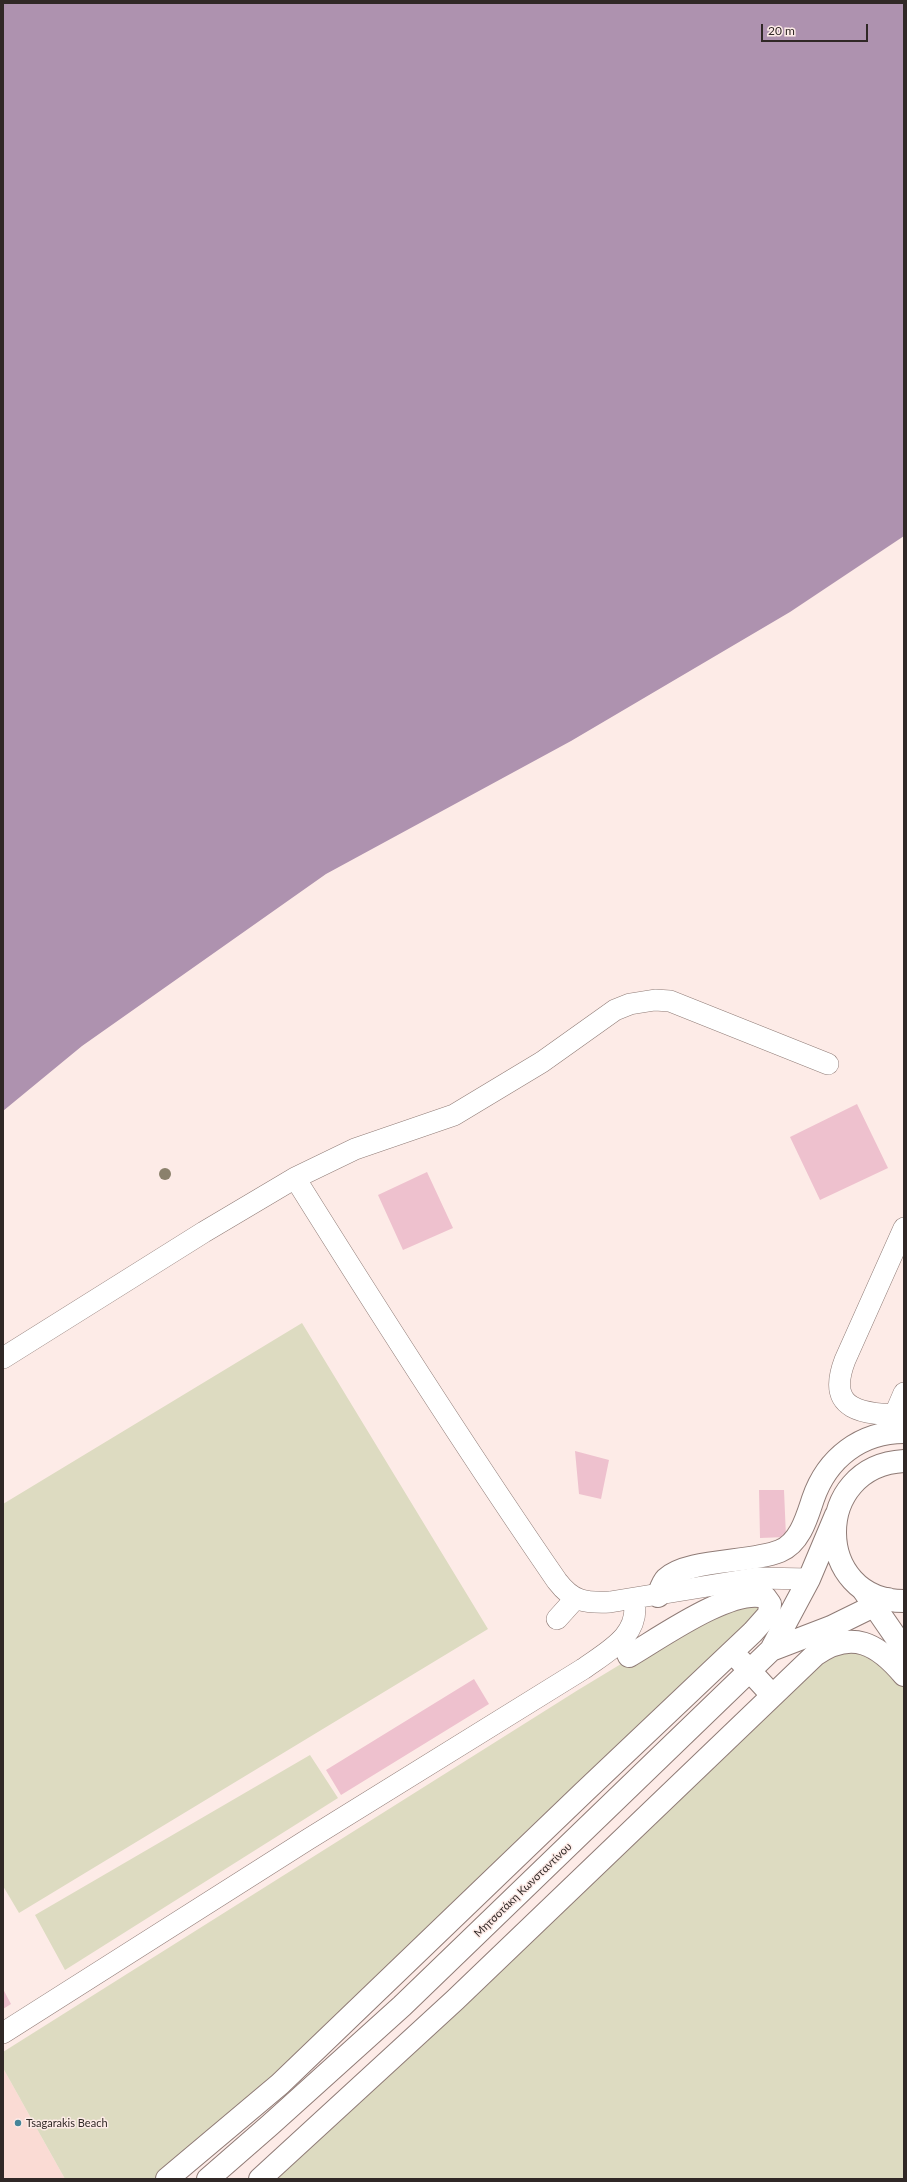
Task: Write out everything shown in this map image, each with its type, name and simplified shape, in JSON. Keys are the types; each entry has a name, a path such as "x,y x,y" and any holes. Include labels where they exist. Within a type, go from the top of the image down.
{"street":[{"path":"658,1596 665,1579 684,1569 751,1558 783,1550 798,1535 821,1480 841,1454 867,1438 884,1434 901,1420"},
{"path":"771,1650 809,1579 845,1493 861,1475 882,1464 904,1460"},
{"path":"836,1515 834,1535 838,1555 848,1572 861,1587 889,1602 904,1649"},
{"path":"167,2179 285,2079 732,1652 769,1614 770,1604 765,1597 753,1594 745,1595 721,1604 630,1656 622,1641"},
{"path":"771,1650 889,1602"},
{"path":"260,2179 449,2005 815,1655 833,1644 846,1641 861,1642 874,1647 892,1661 904,1674"},
{"name":"Μητσοτάκη Κωνσταντίνου","path":"208,2179 270,2126 402,2006 771,1650"},
{"path":"732,1652 772,1695"}],"lane":[{"path":"3,1358 204,1232 295,1178 355,1148 454,1115 542,1062 614,1010 630,1004 655,1000 670,1001 828,1064"},
{"path":"295,1178 398,1342 492,1486 557,1581 575,1599 597,1603 634,1600 756,1578 809,1579"},
{"path":"904,1228 845,1360 839,1380 839,1392 847,1402 858,1410 901,1420 904,1393"},
{"path":"557,1619 575,1599"},
{"path":"3,2033 307,1840 584,1669 622,1641 630,1631 636,1613 634,1600"}],"shaded area":[{"path":"3,3 904,3 904,536 790,612 571,741 326,874 82,1046 3,1111"},
{"path":"302,1323 488,1629 19,1913 3,1886 3,1504"},
{"path":"723,1606 767,1606 357,2003 157,2179 65,2179 3,2068 3,2052 578,1690 659,1641"},
{"path":"857,1646 904,1682 904,2179 270,2179 815,1662"},
{"path":"310,1755 338,1798 65,1970 35,1915"},
{"name":"Tsagarakis Beach","path":"3,2068 65,2179 3,2179"}],"building":[{"path":"857,1104 888,1168 820,1200 790,1137"},
{"path":"427,1172 453,1228 403,1250 378,1195"},
{"path":"575,1451 609,1460 601,1499 579,1494"},
{"path":"759,1490 784,1490 786,1537 760,1538"},
{"path":"474,1679 489,1704 341,1795 326,1770"},
{"path":"3,1989 11,2004 3,2009"}],"place":[{"name":"Tsagarakis Beach","path":"18,2123"}]}
